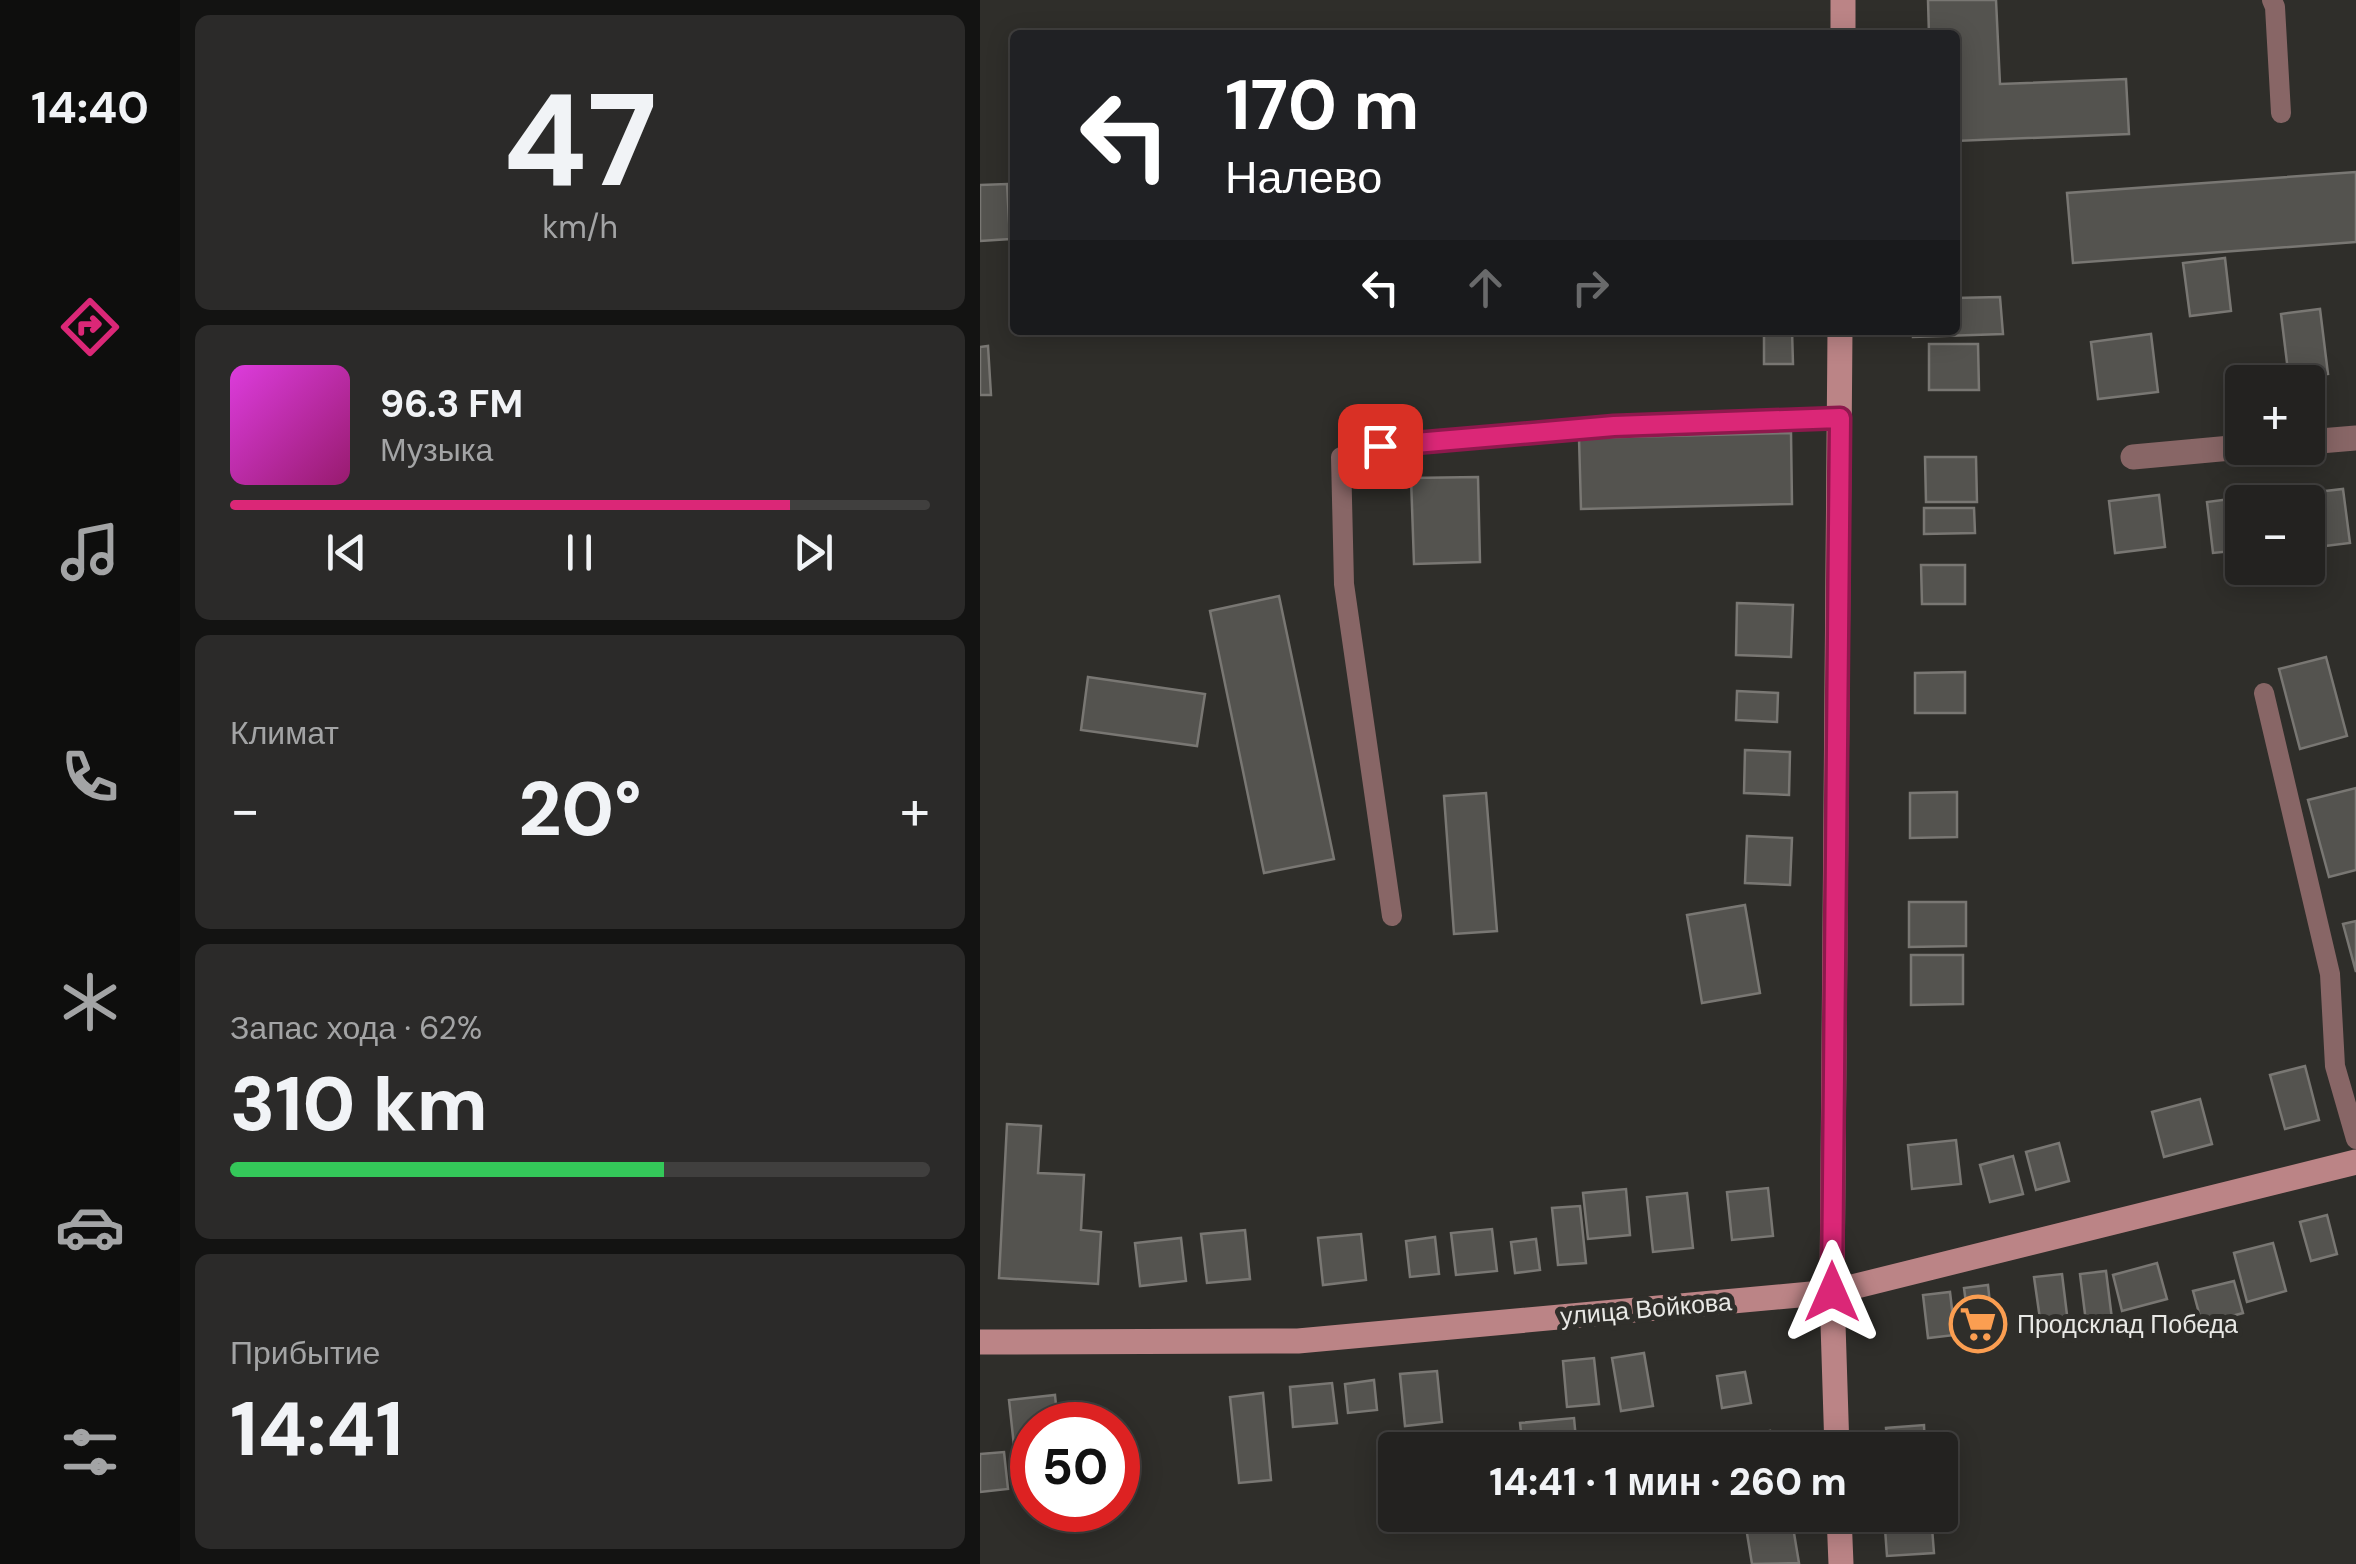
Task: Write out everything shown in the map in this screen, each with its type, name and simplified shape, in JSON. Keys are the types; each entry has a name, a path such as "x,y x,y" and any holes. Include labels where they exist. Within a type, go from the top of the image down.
{"main road":[{"path":"1843,0 1843,30"},
{"path":"1836,1432 1832,1292 1840,335"},
{"name":"улица Войкова","path":"980,1342 1298,1341 1832,1292 2356,1162"},
{"path":"1839,1532 1840,1564"}],"street":[{"path":"2325,441 2356,438"},
{"path":"2133,456 2225,448"}],"lane":[{"path":"2272,0 2281,113"},
{"path":"1392,916 1344,584 1341,457 1380,446 1575,430 1840,418"},
{"path":"2264,694 2330,974 2335,1066 2356,1139"}],"building":[{"path":"1928,0 1996,0 2000,84 2126,79 2129,134 1960,141 1960,30 1929,30"},
{"path":"2356,172 2356,242 2073,263 2067,193"},
{"path":"1007,184 1010,239 980,241 980,185"},
{"path":"2225,258 2231,311 2190,316 2183,263"},
{"path":"2000,297 2003,334 1913,337 1960,335 1960,298"},
{"path":"2320,309 2328,374 2325,365 2287,365 2281,314"},
{"path":"2151,334 2158,392 2098,399 2091,342"},
{"path":"1764,335 1792,335 1793,364 1764,364"},
{"path":"1929,344 1978,344 1979,390 1929,390"},
{"path":"988,346 991,395 980,395 980,347"},
{"path":"1791,433 1792,504 1581,509 1579,438"},
{"path":"1925,457 1976,457 1977,502 1926,502"},
{"path":"1478,477 1480,562 1414,564 1411,478"},
{"path":"2343,489 2350,543 2325,546 2325,491"},
{"path":"2159,495 2165,547 2115,553 2109,501"},
{"path":"2225,500 2225,552 2213,553 2207,502"},
{"path":"1924,508 1974,508 1975,533 1924,534"},
{"path":"1921,565 1965,565 1965,604 1922,604"},
{"path":"1279,596 1334,859 1264,873 1210,611"},
{"path":"1737,603 1793,605 1791,657 1736,655"},
{"path":"2326,657 2347,736 2300,749 2279,669"},
{"path":"1965,672 1965,713 1915,713 1915,673"},
{"path":"1088,677 1205,694 1197,746 1081,730"},
{"path":"1737,691 1778,693 1777,722 1736,720"},
{"path":"1745,750 1790,752 1789,795 1744,793"},
{"path":"2356,788 2356,870 2329,877 2308,800"},
{"path":"1957,792 1957,837 1910,838 1910,793"},
{"path":"1486,793 1497,931 1454,934 1444,796"},
{"path":"1747,836 1792,838 1790,885 1745,883"},
{"path":"1909,902 1966,902 1966,946 1909,947"},
{"path":"1745,905 1760,993 1702,1003 1687,915"},
{"path":"2356,921 2356,972 2343,924"},
{"path":"1911,955 1963,955 1963,1004 1911,1005"},
{"path":"2305,1066 2319,1120 2285,1129 2270,1075"},
{"path":"2200,1099 2212,1144 2164,1157 2152,1112"},
{"path":"1007,1124 1041,1126 1038,1173 1084,1175 1081,1230 1101,1232 1098,1284 999,1278"},
{"path":"1956,1140 1961,1184 1912,1189 1908,1145"},
{"path":"2059,1143 2069,1181 2036,1190 2026,1152"},
{"path":"2013,1156 2023,1194 1990,1202 1980,1165"},
{"path":"1768,1188 1773,1236 1732,1240 1727,1192"},
{"path":"1626,1189 1630,1235 1588,1239 1583,1193"},
{"path":"1687,1193 1693,1248 1653,1252 1647,1197"},
{"path":"1580,1206 1586,1263 1558,1265 1552,1208"},
{"path":"2327,1215 2337,1254 2311,1261 2300,1222"},
{"path":"1492,1229 1497,1271 1456,1275 1451,1233"},
{"path":"1245,1230 1250,1279 1207,1283 1201,1234"},
{"path":"1361,1234 1366,1280 1323,1285 1318,1238"},
{"path":"1435,1237 1439,1274 1410,1277 1406,1241"},
{"path":"1181,1238 1186,1281 1140,1286 1135,1243"},
{"path":"1536,1239 1540,1270 1515,1273 1511,1242"},
{"path":"2273,1243 2286,1291 2247,1302 2234,1253"},
{"path":"2157,1263 2167,1299 2122,1311 2113,1275"},
{"path":"2106,1271 2113,1327 2087,1330 2080,1274"},
{"path":"2062,1274 2068,1323 2041,1326 2034,1277"},
{"path":"2234,1281 2243,1313 2202,1324 2193,1291"},
{"path":"1988,1285 1993,1332 1970,1334 1964,1288"},
{"path":"1950,1292 1955,1335 1928,1338 1923,1295"},
{"path":"1644,1353 1653,1406 1621,1411 1612,1358"},
{"path":"1594,1358 1599,1404 1567,1407 1563,1361"},
{"path":"1437,1371 1442,1422 1405,1426 1400,1374"},
{"path":"1745,1372 1751,1403 1722,1408 1717,1376"},
{"path":"1374,1380 1377,1410 1348,1413 1345,1384"},
{"path":"1332,1383 1337,1423 1293,1427 1290,1387"},
{"path":"1263,1393 1271,1480 1239,1483 1230,1397"},
{"path":"1055,1395 1056,1402 1010,1402 1010,1409 1009,1400"},
{"path":"1574,1418 1575,1432 1521,1432 1520,1423"},
{"path":"1924,1425 1924,1432 1886,1432 1886,1428"},
{"path":"1004,1452 1008,1489 980,1492 980,1454"},
{"path":"1747,1532 1794,1532 1799,1563 1752,1564"},
{"path":"1885,1532 1932,1532 1934,1553 1887,1556"}],"place":[{"name":"Продсклад Победа","path":"1978,1324"}],"route":[{"path":"1380,446 1614,426 1840,418 1832,1292"}]}
